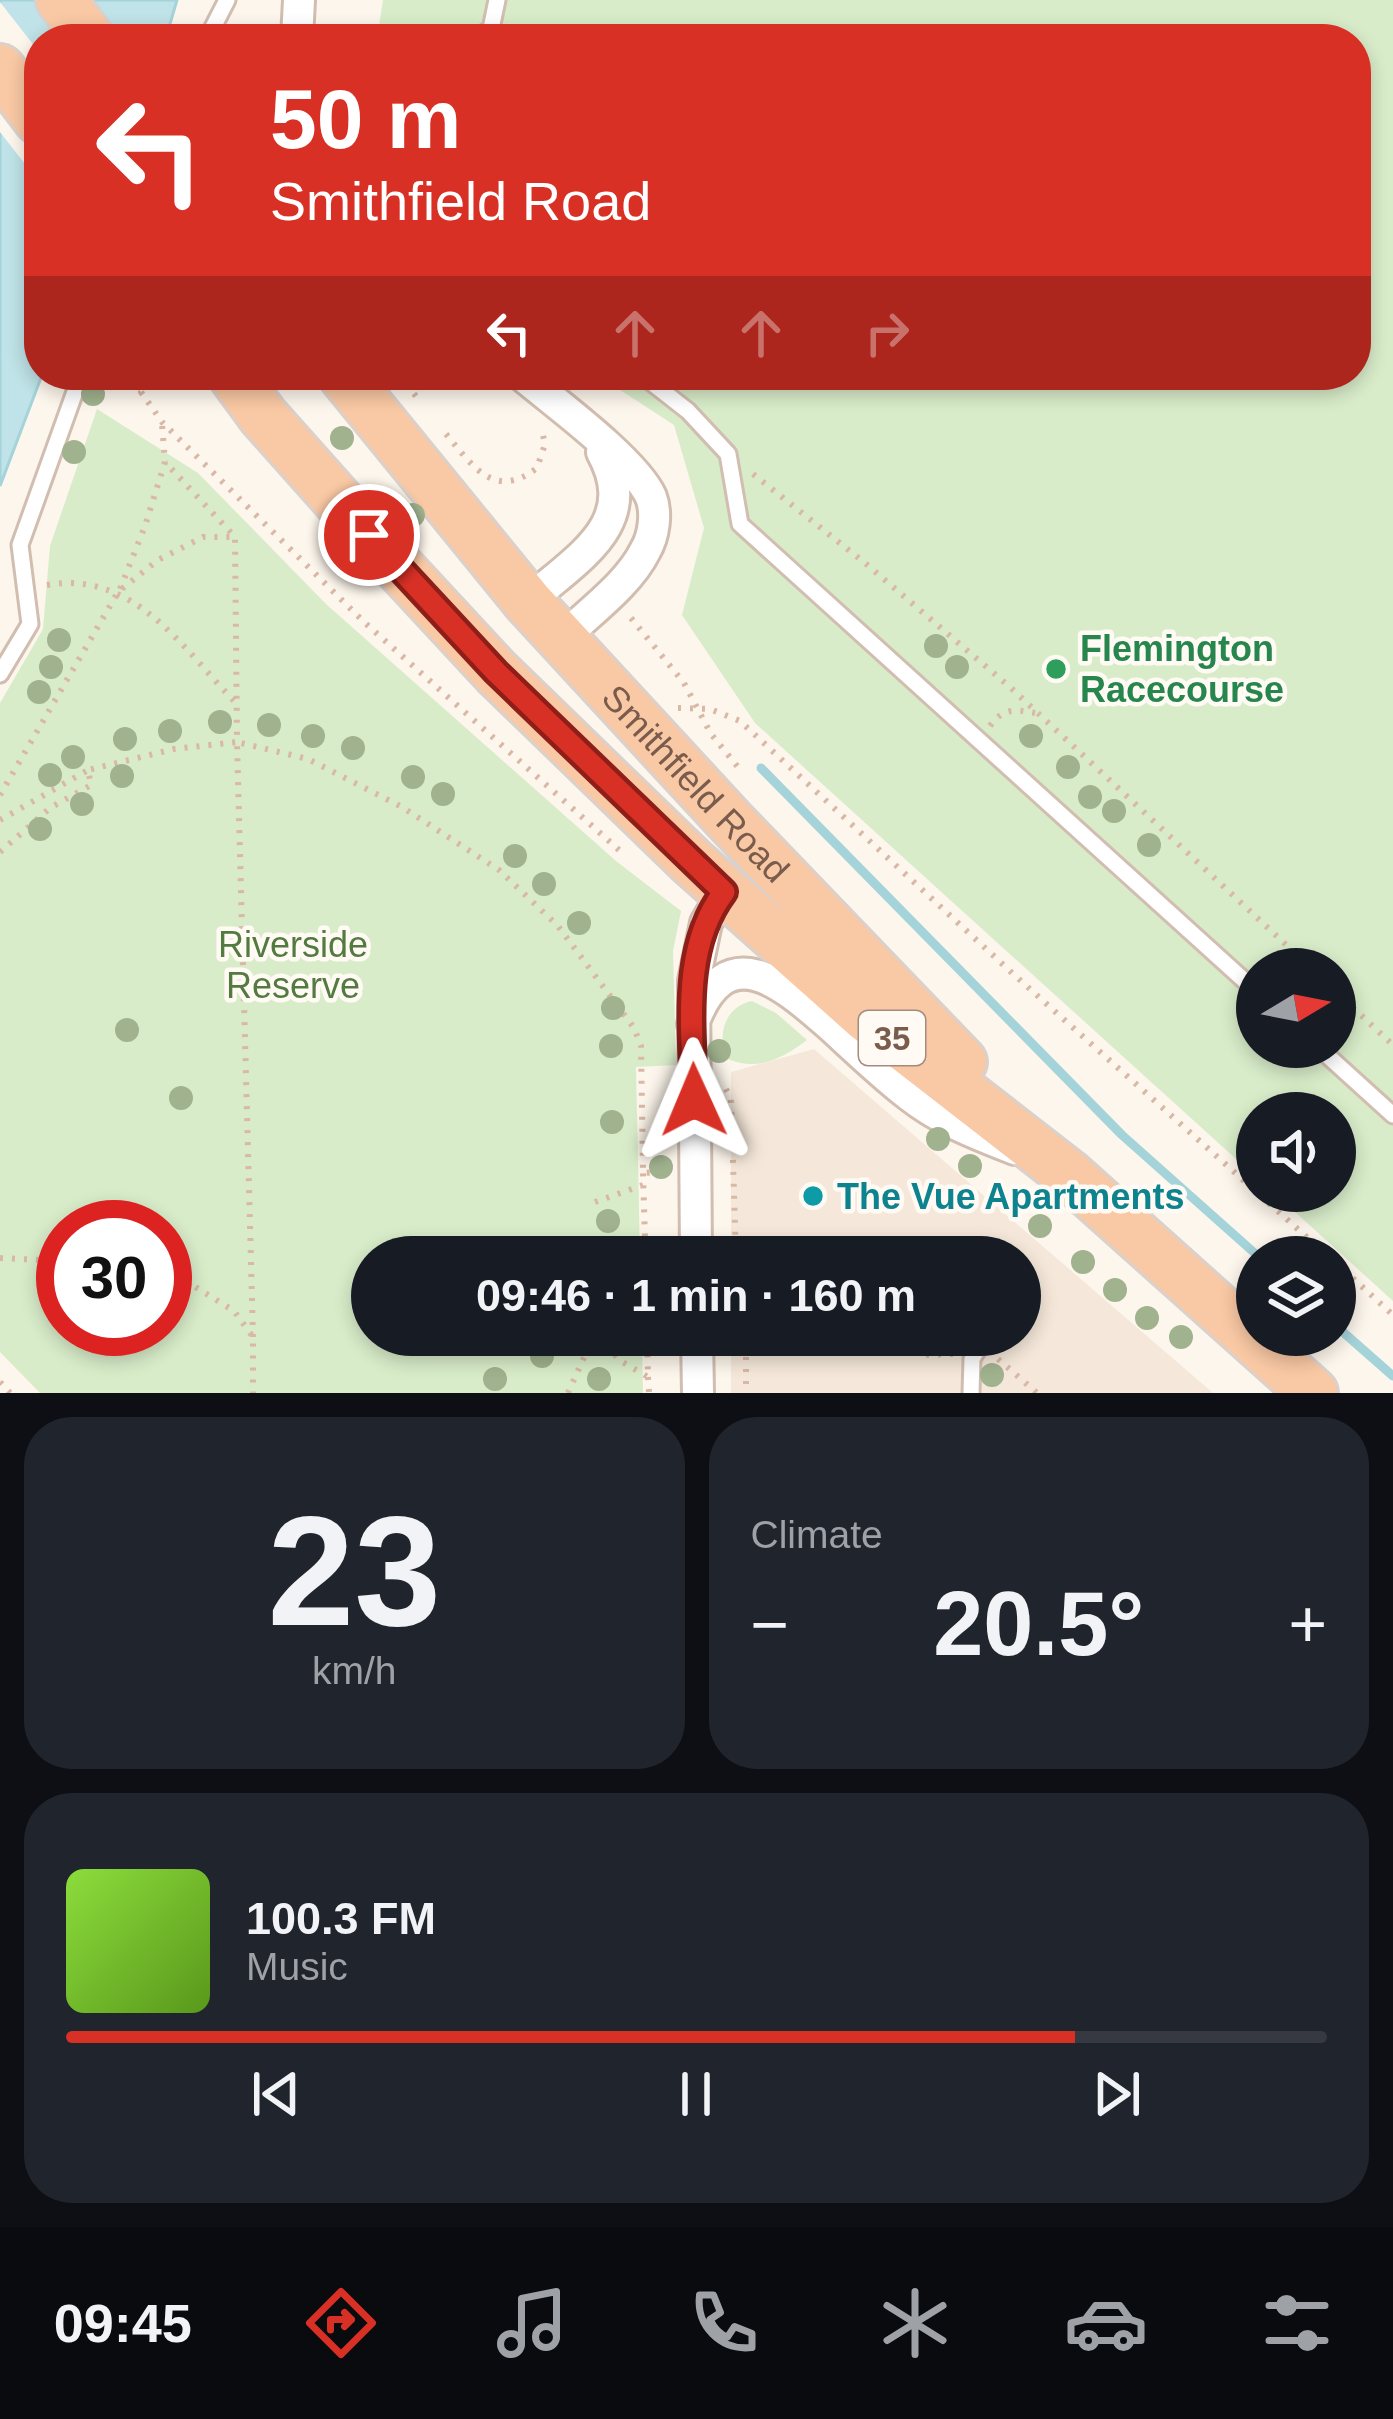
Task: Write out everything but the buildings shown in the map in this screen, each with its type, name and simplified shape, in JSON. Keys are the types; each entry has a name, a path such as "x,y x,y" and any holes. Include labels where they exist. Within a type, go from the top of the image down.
{"highway":[{"path":"0,69 24,100"},
{"name":"Smithfield Road","path":"245,390 338,501 496,672 724,892 866,1017 1061,1169 1313,1393"},
{"name":"Smithfield Road","path":"355,390 528,602 1061,1169"},
{"path":"496,672 528,602"},
{"path":"496,672 562,639"},
{"path":"724,892 761,853"}],"street":[{"path":"540,390 636,476 653,507 652,536 645,552 562,639"},
{"path":"528,602 602,534 616,506 615,483 604,456 571,416"},
{"path":"696,1236 694,981 701,938 724,892"},
{"path":"693,1024 703,1002 724,980 744,972 766,976 792,992 941,1119 1061,1169"},
{"path":"697,1356 698,1393"}],"lane":[{"path":"0,674 30,624 20,545 76,390"},
{"path":"661,390 728,454 740,524 1236,973"},
{"path":"1341,1068 1393,1115"},
{"path":"971,1393 973,1356"}],"path":[{"path":"143,390 162,422 365,623 630,860"},
{"path":"410,390 425,409"},
{"path":"439,425 478,471 509,483 527,476 543,459 542,429 533,419"},
{"path":"0,795 118,592 146,526 165,462 162,422"},
{"path":"728,454 866,563 1039,714 1290,948"},
{"path":"165,462 235,537 254,1393"},
{"path":"118,592 158,560 203,537 235,537"},
{"path":"26,589 62,582 93,583 118,592 142,606 236,703"},
{"path":"610,592 684,682 697,708"},
{"path":"622,705 697,708 740,721 1305,1236"},
{"path":"984,746 999,713 1016,709 1039,714"},
{"path":"0,820 88,770 174,749 237,742 308,759 402,807 499,870 558,926 634,1028 641,1046 645,1236"},
{"path":"0,852 50,808 91,785 88,770"},
{"path":"1356,1011 1393,1045"},
{"path":"725,1086 731,1099 735,1236"},
{"path":"643,1173 694,1171"},
{"path":"596,1202 643,1185"},
{"path":"0,1258 36,1260"},
{"path":"1356,1282 1393,1315"},
{"path":"192,1285 234,1311 253,1337"},
{"path":"568,1393 586,1356"},
{"path":"615,1356 648,1376"},
{"path":"648,1356 649,1393"},
{"path":"746,1356 746,1393"},
{"path":"0,1382 10,1393"},
{"path":"1021,1393 1024,1382 1036,1393"}],"shaded area":[{"path":"814,1049 1031,1236 731,1236 731,1072"},
{"path":"1041,1245 1213,1393 731,1393 731,1356 1041,1356"}],"green space":[{"name":"Flemington Racecourse","path":"383,0 1393,0 1393,1301 1356,1267 1356,1236 1322,1236 1295,1212 1356,1212 1356,1092 1236,1092 1236,1159 755,723 682,615 704,528 674,425 620,390 1371,390 1371,24 379,24"},
{"name":"Riverside Reserve","path":"97,409 198,473 326,604 616,861 681,911 673,951 676,1065 636,1067 640,1236 351,1236 351,1356 642,1356 643,1393 40,1393 0,1352 0,703 43,629 50,546"},
{"path":"752,1001 776,1013 807,1040 770,1061 750,1064 728,1059 725,1024 735,1009"}],"water":[{"path":"0,0 177,0 170,24 24,24 24,390 36,390 0,486"}],"pier":[{"path":"0,2 24,33 24,163 0,132"}],"waterway":[{"path":"761,768 1122,1135 1236,1237"},
{"path":"1356,1343 1393,1376"}],"place":[{"name":"Flemington Racecourse","path":"1056,669"},
{"name":"The Vue Apartments","path":"813,1196"}],"route":[{"path":"369,535 496,672 724,892 706,923 696,966 694,1100"}]}
